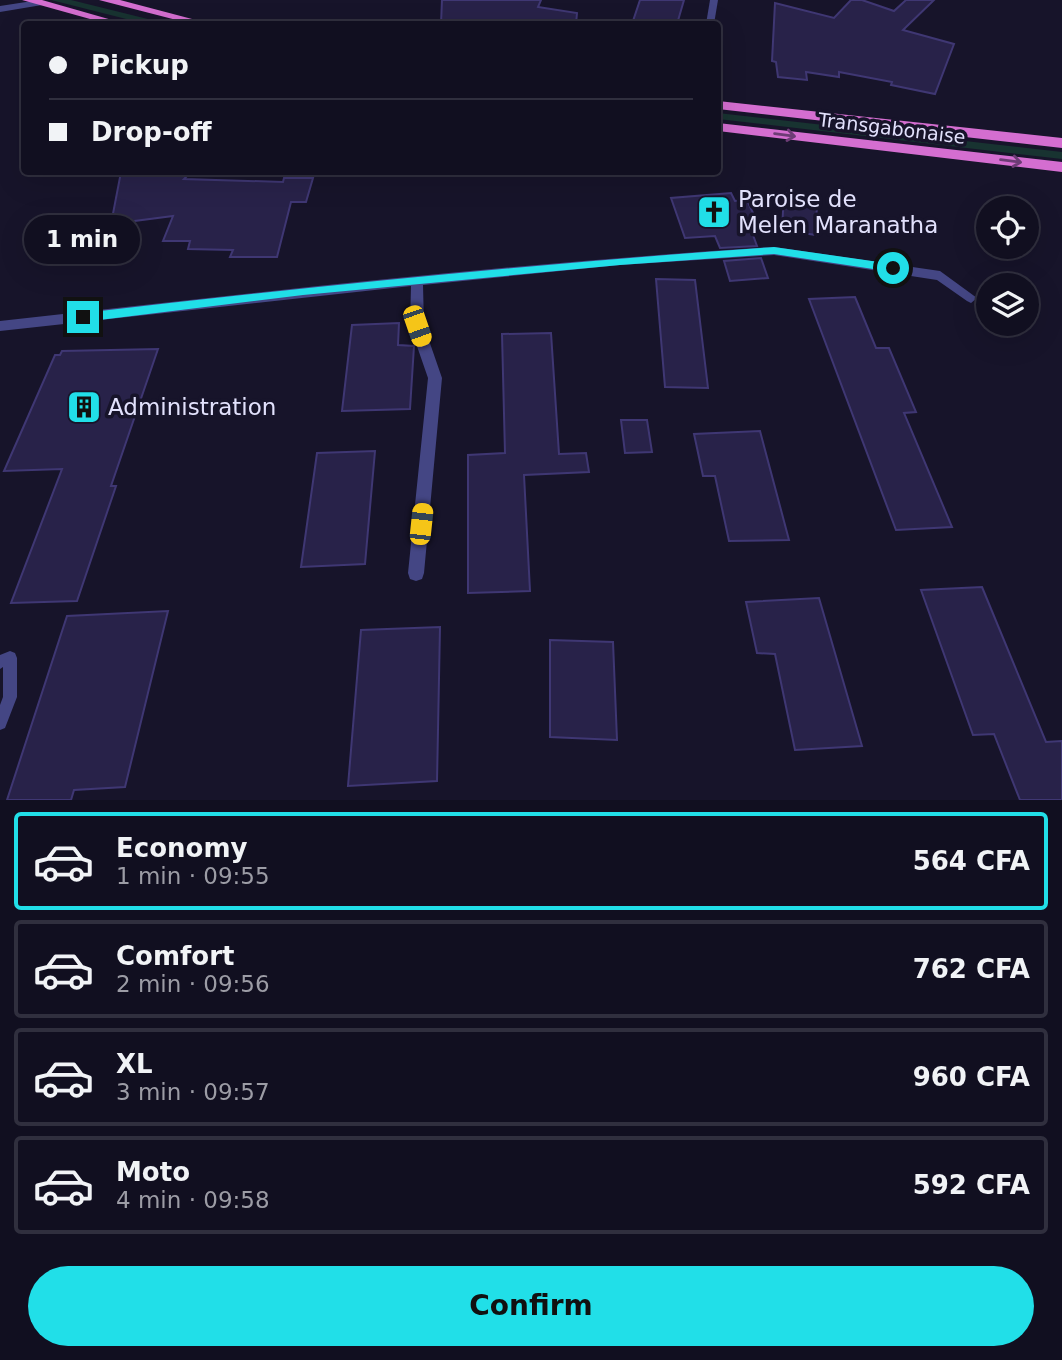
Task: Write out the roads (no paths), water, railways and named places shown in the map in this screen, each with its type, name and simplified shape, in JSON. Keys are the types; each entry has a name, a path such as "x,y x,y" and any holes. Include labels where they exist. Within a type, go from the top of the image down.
{"highway":[{"path":"105,0 192,21"},
{"path":"33,2 108,21"},
{"name":"Transgabonaise","path":"721,105 1062,143"},
{"name":"Transgabonaise","path":"721,127 1062,167"}],"street":[{"path":"711,21 715,0"},
{"path":"0,9 33,2"},
{"path":"0,326 417,281 774,251 940,276 971,298"},
{"path":"416,573 435,378 417,326 417,281"}],"lane":[{"path":"0,662 10,658 10,697 0,723"}],"place":[{"name":"Paroise de Melen Maranatha","path":"714,212"},
{"name":"Administration","path":"84,407"}]}
